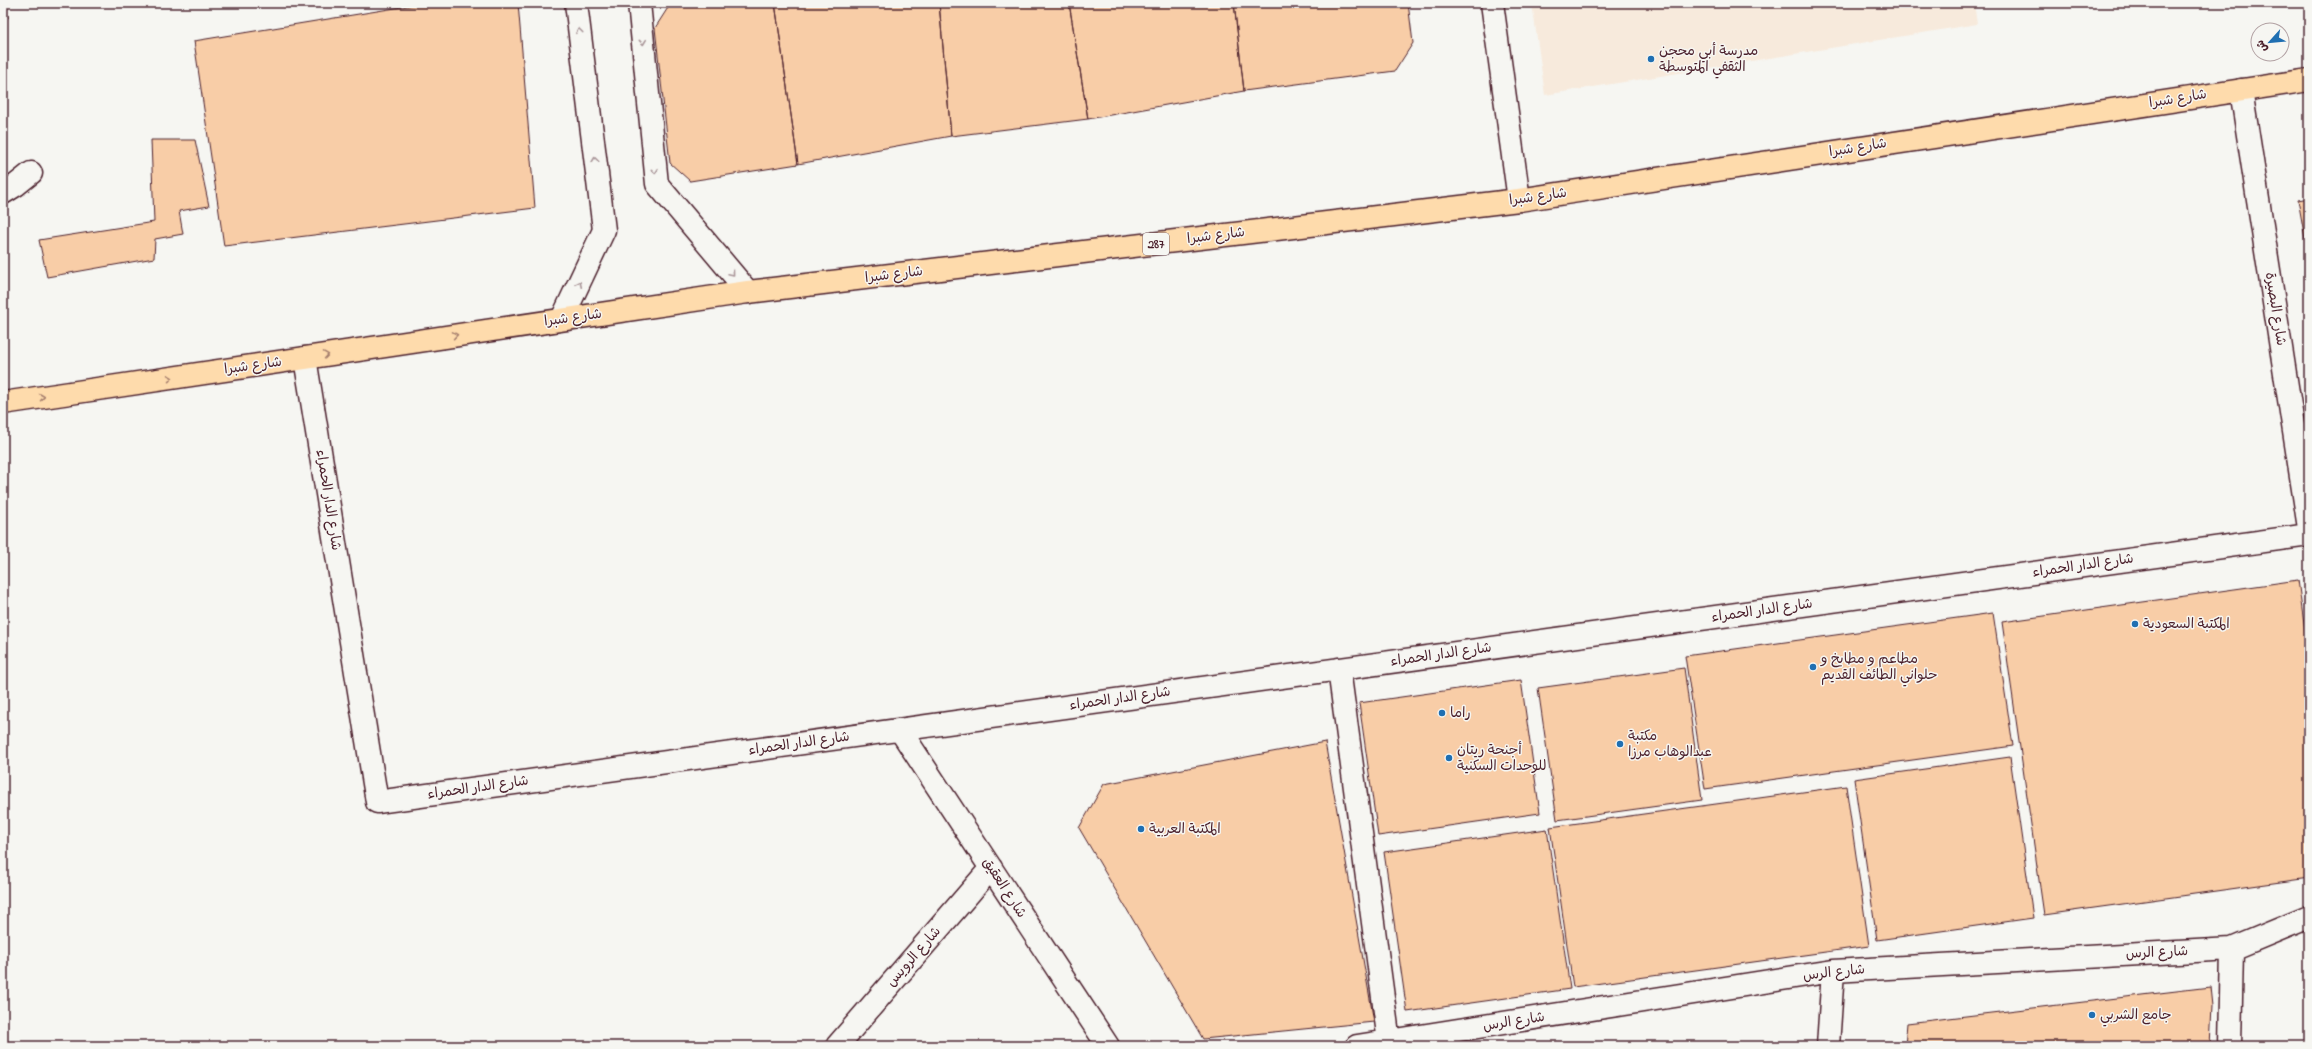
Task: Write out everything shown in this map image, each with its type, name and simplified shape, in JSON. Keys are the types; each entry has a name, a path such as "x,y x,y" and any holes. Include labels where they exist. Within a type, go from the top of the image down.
{"main road":[{"name":"شارع شبرا","path":"3,403 748,292 1519,200 2309,80"}],"street":[{"path":"562,319 604,230 576,3"},
{"path":"639,3 657,184 748,292"},
{"path":"1492,3 1519,200"},
{"name":"شارع البصيرة","path":"2241,90 2309,528"},
{"path":"3,193 16,185 31,172"},
{"name":"شارع الدار الحمراء","path":"305,358 377,802 2309,535"},
{"path":"1339,669 1390,1042"},
{"name":"شارع العقيق","path":"900,730 1108,1046"},
{"name":"شارع الرويس","path":"837,1046 991,868"},
{"name":"شارع الرس","path":"1358,1046 1833,971 2232,949 2309,917"},
{"path":"2230,1046 2232,949"},
{"path":"1828,1046 1833,971"}],"shaded area":[{"name":"مدرسة أبي محجن الثقفي المتوسطة","path":"1532,3 1974,3 1977,24 1545,95"}],"building":[{"path":"3,3 6,3 8,18 3,19"},
{"path":"426,3 518,3 535,208 224,246 194,41"},
{"path":"671,3 775,3 798,164 690,181 670,163 655,28"},
{"path":"775,3 939,3 951,136 798,164"},
{"path":"939,3 1069,3 1088,119 951,136"},
{"path":"1069,3 1234,3 1244,91 1088,119"},
{"path":"1234,3 1408,3 1413,43 1395,71 1244,91"},
{"path":"151,140 195,140 209,206 179,211 183,234 155,239 154,258 47,277 39,240 154,222"},
{"path":"2309,198 2309,261 2298,200"},
{"path":"2298,580 2309,661 2309,878 2044,915 2002,622"},
{"path":"1993,613 2013,746 1705,789 1685,656"},
{"name":"مكتبة عبدالوهاب مرزا","path":"1684,668 1702,800 1557,820 1538,688"},
{"name":"أجنحة ريتان للوحدات السكنية","path":"1521,680 1540,813 1378,836 1359,703"},
{"path":"1325,742 1374,1022 1203,1039 1079,828 1104,784"},
{"path":"2010,757 2033,918 1877,940 1854,779"},
{"path":"1846,786 1869,946 1573,987 1550,827"},
{"path":"1547,829 1570,989 1407,1012 1384,852"},
{"name":"جامع الشربي","path":"2210,987 2212,1006 2210,1046 1905,1046 1907,1023"}],"place":[{"name":"مدرسة أبي محجن الثقفي المتوسطة","path":"1651,59"},
{"name":"المكتبة السعودية","path":"2135,624"},
{"name":"مطاعم و مطابخ و حلواني الطائف القديم","path":"1813,667"},
{"name":"راما","path":"1442,713"},
{"name":"مكتبة عبدالوهاب مرزا","path":"1620,744"},
{"name":"أجنحة ريتان للوحدات السكنية","path":"1449,758"},
{"name":"المكتبة العربية","path":"1141,829"},
{"name":"جامع الشربي","path":"2092,1015"}]}
